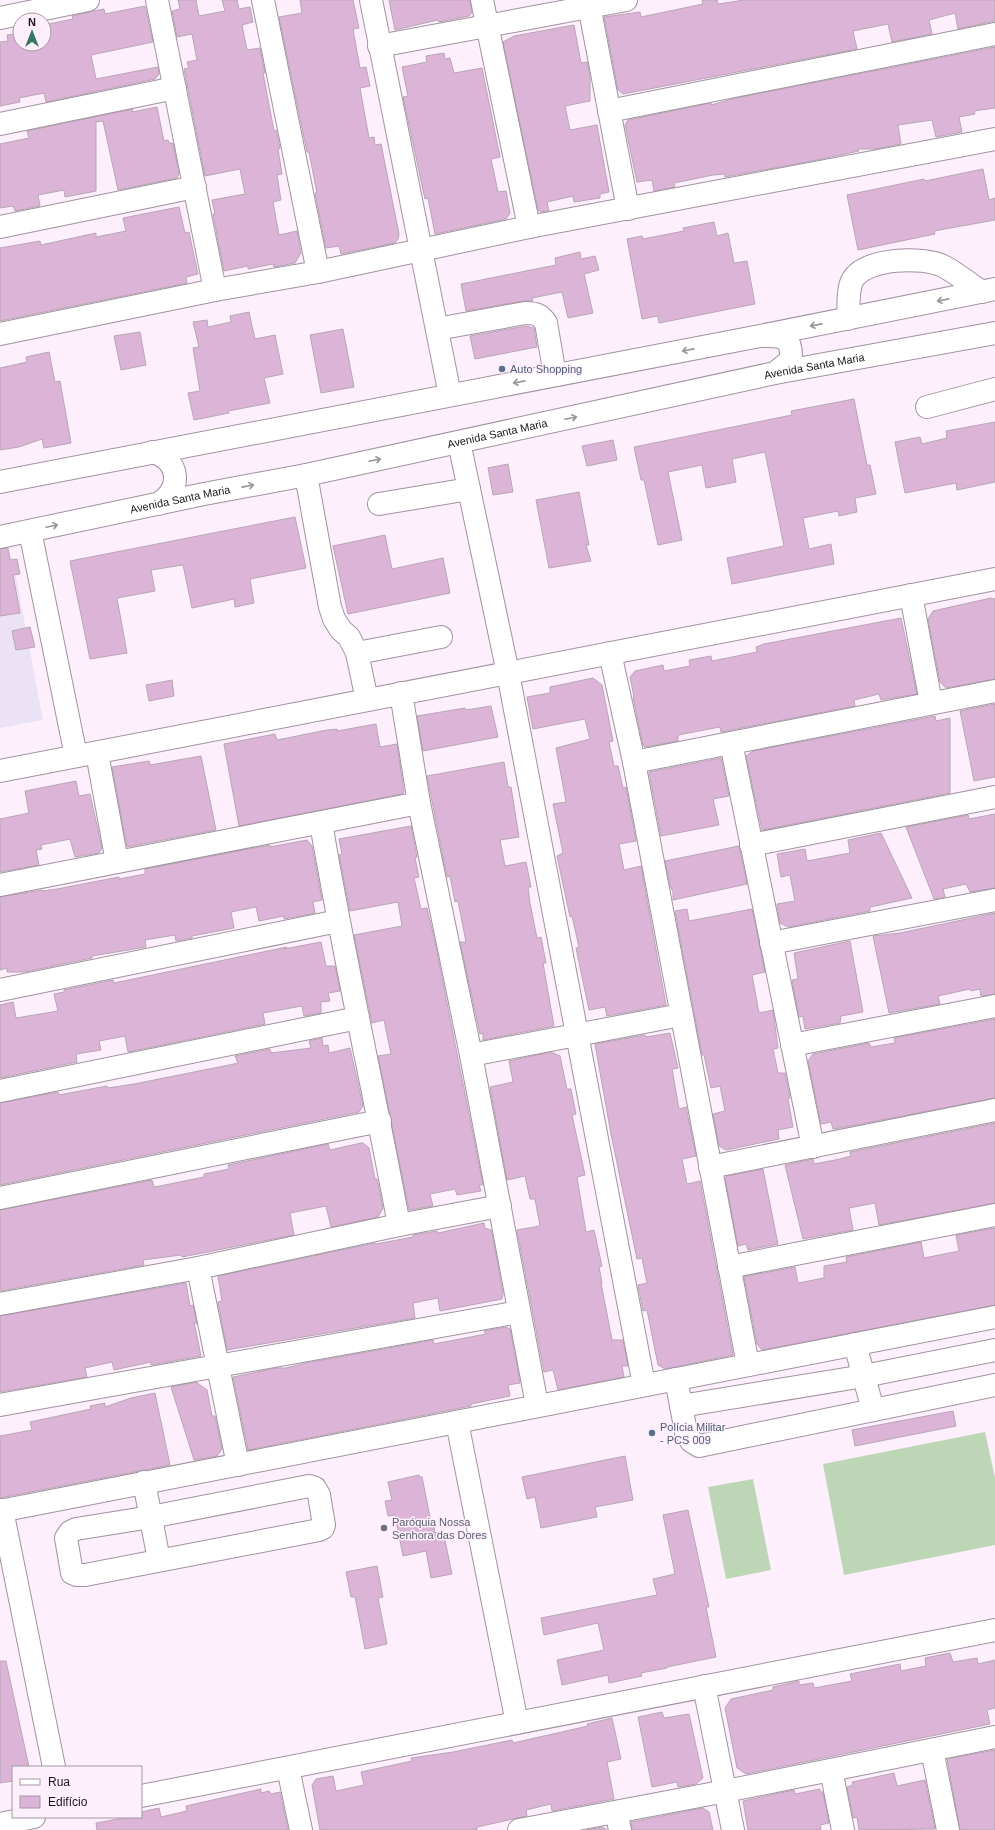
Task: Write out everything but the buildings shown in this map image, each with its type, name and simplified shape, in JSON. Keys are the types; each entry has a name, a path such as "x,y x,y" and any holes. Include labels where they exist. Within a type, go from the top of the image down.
{"street":[{"path":"0,18 88,0"},
{"path":"157,0 215,290"},
{"path":"264,0 318,272"},
{"path":"371,0 450,395"},
{"path":"482,0 528,227"},
{"path":"379,46 589,4 626,0"},
{"path":"589,4 628,209"},
{"path":"609,111 995,34"},
{"path":"0,124 175,88"},
{"path":"0,334 215,290 318,272 528,227 995,138"},
{"path":"0,227 195,188"},
{"path":"848,319 853,280 862,269 883,263 925,262 942,266 988,290"},
{"path":"0,482 848,319 988,290"},
{"path":"437,329 525,312 534,313 542,317 546,323 555,375"},
{"name":"Avenida Santa Maria","path":"0,537 204,494 306,475 775,373 995,333"},
{"path":"760,336 781,336 788,342 791,360 775,373"},
{"path":"927,407 995,389"},
{"path":"459,442 508,673 644,1385"},
{"path":"198,443 191,447 185,454 181,470 188,486 195,492 204,494"},
{"path":"152,452 161,455 168,460 173,467 175,475 175,484 172,492 166,499 158,504"},
{"path":"306,475 330,607 340,630 349,637 357,653 367,700"},
{"path":"379,504 469,489"},
{"path":"30,531 76,756"},
{"path":"0,771 995,579"},
{"path":"911,595 931,703"},
{"path":"357,653 441,637"},
{"path":"610,653 634,762 748,1365"},
{"path":"634,762 995,691"},
{"path":"401,693 419,803 471,1055 537,1405"},
{"path":"731,743 813,1147"},
{"path":"97,753 117,862"},
{"path":"751,845 995,797"},
{"path":"0,885 419,803"},
{"path":"321,823 338,921 380,1121 399,1225"},
{"path":"771,943 995,900"},
{"path":"0,990 338,921"},
{"path":"792,1045 995,1006"},
{"path":"471,1055 681,1015"},
{"path":"0,1090 358,1018"},
{"path":"710,1167 995,1110"},
{"path":"0,1198 380,1121"},
{"path":"0,1304 198,1268 399,1225 500,1206"},
{"path":"729,1267 995,1215"},
{"path":"198,1268 238,1465"},
{"path":"0,1406 519,1312"},
{"path":"54,1766 1,1511 537,1405 995,1317"},
{"path":"855,1344 873,1410"},
{"path":"681,1406 864,1376 995,1350"},
{"path":"676,1379 686,1432 691,1441 699,1446 995,1385"},
{"path":"457,1422 517,1723"},
{"path":"144,1482 159,1560"},
{"path":"309,1486 315,1488 319,1495 324,1525 323,1528 159,1560 85,1575 77,1575 72,1573 66,1538 70,1532 76,1529 151,1517 309,1486"},
{"path":"142,1796 995,1630"},
{"path":"704,1686 733,1830"},
{"path":"519,1830 618,1821 726,1791 995,1737"},
{"path":"932,1750 948,1830"},
{"path":"288,1768 301,1830"},
{"path":"831,1770 843,1830"},
{"path":"0,1824 29,1818"}],"shaded area":[{"path":"12,556 43,720 0,728 0,559"}],"green space":[{"path":"985,1432 995,1478 995,1545 844,1575 823,1464"},
{"path":"753,1479 771,1570 726,1579 708,1487"}],"place":[{"name":"Auto Shopping","path":"502,369"},
{"name":"Polícia Militar - PCS 009","path":"652,1433"},
{"name":"Paróquia Nossa Senhora das Dores","path":"384,1528"}]}
